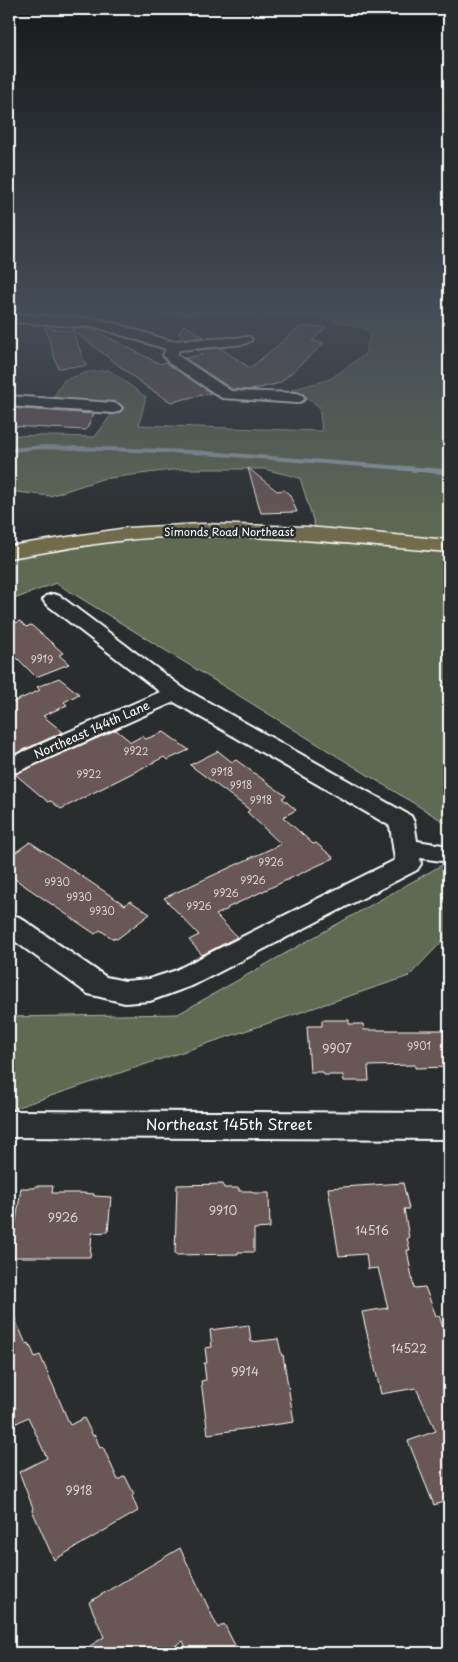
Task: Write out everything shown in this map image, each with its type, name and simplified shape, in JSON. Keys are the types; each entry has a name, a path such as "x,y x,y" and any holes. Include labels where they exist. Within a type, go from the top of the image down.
{"main road":[{"name":"Simonds Road Northeast","path":"9,552 64,543 165,531 240,530 317,533 449,546"}],"street":[{"path":"218,390 226,395 297,398"},
{"path":"9,401 114,408"},
{"path":"9,924 98,986 125,992 150,990 184,978 408,864 402,822 175,692 53,600"},
{"name":"Northeast 144th Lane","path":"9,767 175,692"},
{"path":"406,848 449,854"},
{"name":"Northeast 145th Street","path":"9,1124 449,1126"}],"green space":[{"path":"58,390 136,390 146,397 139,425 322,431 319,406 291,390 449,390 449,825 56,583 9,601 9,552 98,538 317,533 300,478 264,469 179,469 102,479 50,496 9,491 9,435 95,437 116,408 50,403"},
{"path":"449,861 449,934 409,976 9,1110 9,1017 178,1014"}],"building":[{"path":"151,390 206,390 211,393 171,402"},
{"path":"9,408 94,414 86,430 9,426"},
{"path":"248,468 277,491 284,490 290,495 297,512 261,513"},
{"path":"20,621 26,627 31,625 54,645 63,653 59,655 69,664 36,677 9,650 9,626"},
{"path":"59,678 79,694 64,702 67,705 43,716 63,732 10,756 9,704 40,690 37,687"},
{"path":"116,730 131,742 142,736 146,739 164,732 189,750 167,760 164,757 61,809 51,801 48,802 15,774"},
{"path":"218,751 232,762 236,760 286,796 282,798 296,810 283,817 313,844 316,843 334,858 227,908 216,915 237,937 202,955 189,940 199,935 164,898 281,844 247,812 250,810 190,765"},
{"path":"30,842 125,905 130,901 150,914 117,939 100,930 95,934 9,875 9,857"},
{"path":"322,1020 349,1020 349,1024 363,1024 364,1030 449,1030 449,1067 415,1068 415,1065 368,1066 369,1081 344,1081 343,1075 324,1075 323,1072 310,1072 307,1026 322,1026"},
{"path":"403,1183 409,1209 404,1209 410,1250 407,1250 414,1288 425,1287 436,1316 439,1315 444,1331 449,1330 449,1500 434,1505 408,1441 436,1431 416,1388 381,1394 362,1312 388,1308 378,1268 368,1269 366,1254 339,1256 328,1188"},
{"path":"223,1184 224,1188 239,1188 239,1191 269,1193 270,1228 254,1229 254,1252 175,1255 177,1185"},
{"path":"35,1186 53,1186 52,1193 82,1193 111,1197 108,1232 92,1233 90,1257 11,1257 21,1188 35,1188"},
{"path":"9,1305 26,1344 29,1343 35,1357 40,1355 70,1425 84,1418 93,1436 95,1435 100,1448 103,1447 118,1480 125,1476 134,1494 132,1496 138,1511 54,1560 32,1510 33,1508 19,1472 47,1458 28,1417 9,1427"},
{"path":"249,1325 251,1342 278,1339 283,1355 294,1422 208,1434 201,1381 206,1380 204,1363 207,1363 205,1348 212,1347 210,1330"},
{"path":"180,1548 218,1628 224,1624 239,1653 188,1653 183,1641 163,1653 79,1653 104,1637 89,1602"}],"waterway":[{"path":"9,450 44,447 192,452 416,469"},
{"path":"400,468 449,472"}]}
